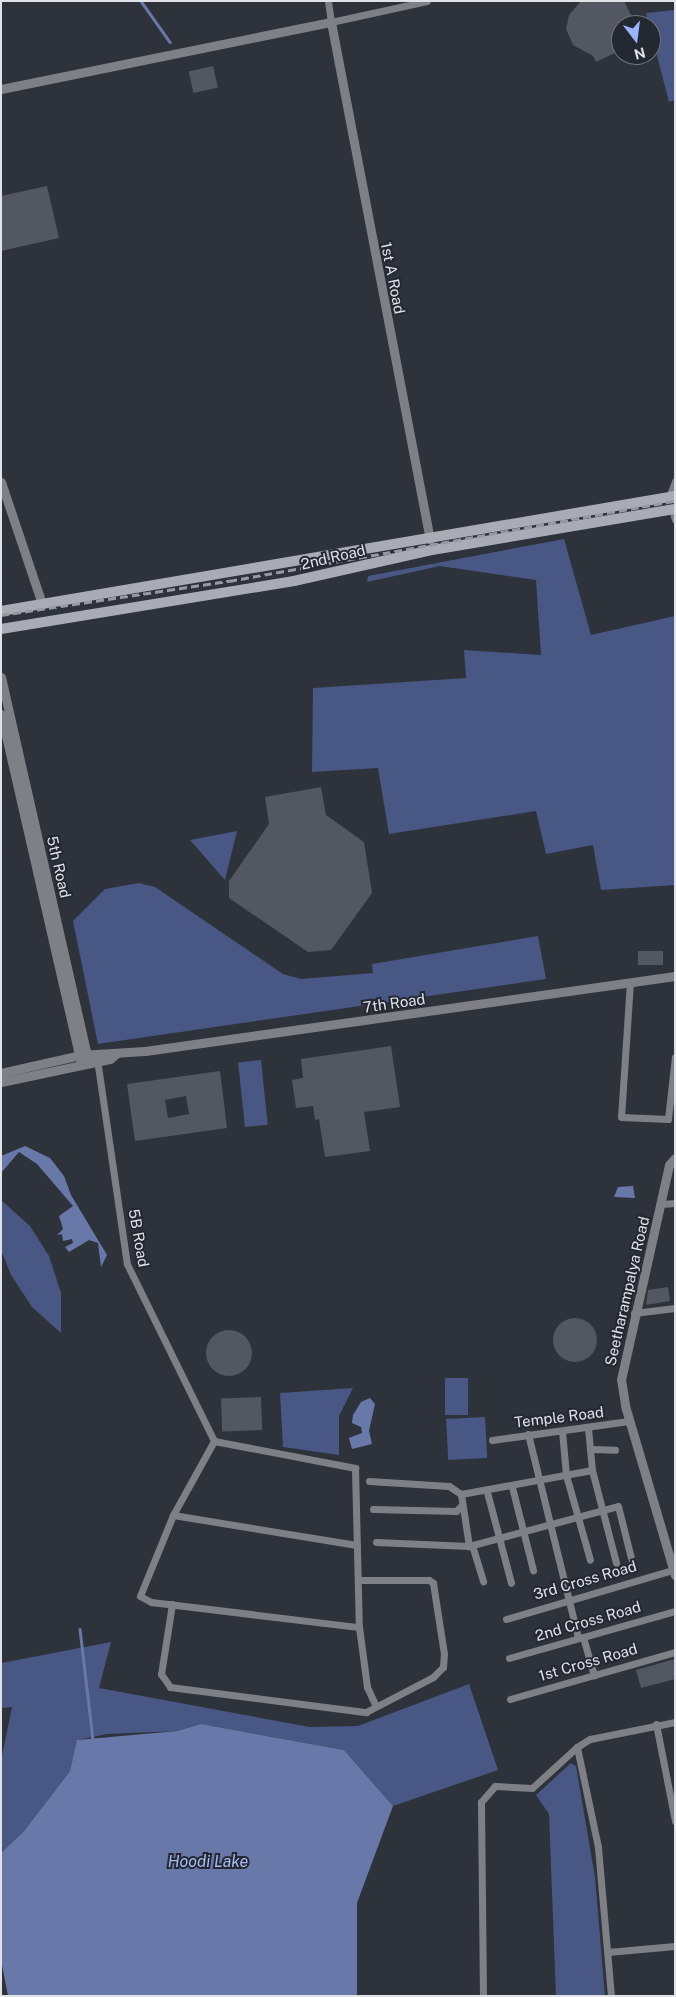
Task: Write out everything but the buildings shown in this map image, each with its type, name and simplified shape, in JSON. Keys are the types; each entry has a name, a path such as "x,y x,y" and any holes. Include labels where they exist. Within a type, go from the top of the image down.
{"main road":[{"name":"2nd Road","path":"1,611 430,540 672,496"},
{"name":"2nd Road","path":"1,629 316,577 450,547 674,513"},
{"path":"322,557 326,566 334,572"},
{"path":"316,577 321,567 322,557"}],"street":[{"path":"328,1 331,22"},
{"path":"1,89 427,1"},
{"name":"1st A Road","path":"331,22 430,540"},
{"name":"2nd Road","path":"672,496 675,481"},
{"path":"1,482 42,604"},
{"name":"5th Road","path":"1,677 29,816 89,1058"},
{"name":"5th Road","path":"1,714 29,816"},
{"name":"7th Road","path":"1,1073 116,1054 675,976"},
{"path":"630,982 621,1117 668,1119 675,1057"},
{"name":"7th Road","path":"1,1082 89,1058"},
{"name":"5B Road","path":"89,1058 127,1264 214,1440"},
{"name":"Seetharampalya Road","path":"674,1572 629,1421 621,1379 634,1313 662,1204 669,1165 675,1158"},
{"path":"662,1204 675,1203"},
{"path":"634,1313 675,1308"},
{"name":"Temple Road","path":"492,1440 629,1421"},
{"path":"588,1428 592,1470 616,1562"},
{"path":"562,1431 566,1475 590,1560"},
{"path":"528,1434 549,1524 581,1637 594,1674"},
{"path":"359,1626 172,1604 140,1596 172,1515 214,1440 355,1468 359,1626 367,1687 376,1706"},
{"path":"591,1448 616,1450"},
{"path":"369,1481 449,1486 460,1494 487,1492 592,1470"},
{"path":"512,1487 533,1570"},
{"path":"487,1492 511,1583"},
{"path":"460,1494 460,1507 482,1581"},
{"path":"376,1542 470,1545 618,1506 631,1558"},
{"path":"373,1509 456,1511 460,1507"},
{"path":"172,1515 357,1545"},
{"name":"3rd Cross Road","path":"506,1619 570,1597 674,1572"},
{"path":"172,1604 161,1674 170,1687 353,1713 376,1706 432,1677 443,1667 437,1589 428,1580 358,1580"},
{"name":"2nd Cross Road","path":"509,1658 675,1611"},
{"name":"1st Cross Road","path":"510,1700 594,1674 675,1652"},
{"path":"483,1996 481,1802 495,1786 532,1788 577,1747 590,1739 656,1724 675,1722"},
{"path":"656,1724 675,1821"},
{"path":"577,1747 598,1847 608,1952 610,1996"},
{"path":"608,1952 675,1946"}],"shaded area":[{"path":"675,10 675,100 669,102 659,65 661,65 661,15 647,15 646,13"},
{"path":"564,539 591,635 675,616 675,885 601,890 593,845 546,854 536,811 389,834 378,768 312,772 313,688 466,678 464,650 541,655 536,580 440,566 367,582 368,576"},
{"path":"237,831 225,880 190,840"},
{"path":"139,883 155,887 283,974 301,979 373,973 372,964 538,936 546,979 98,1044 73,921 105,889"},
{"path":"261,1060 268,1125 245,1127 238,1062"},
{"path":"1,1200 30,1226 49,1256 61,1293 61,1333 32,1307 11,1275 1,1250"},
{"path":"445,1378 468,1378 468,1415 445,1415"},
{"path":"353,1388 339,1416 339,1455 283,1447 280,1393"},
{"path":"485,1417 487,1458 448,1460 446,1419"},
{"path":"111,1642 99,1688 310,1727 358,1726 469,1684 498,1770 393,1806 344,1750 201,1724 177,1731 107,1734 78,1740 70,1771 24,1831 1,1853 1,1761 12,1707 1,1708 1,1663"},
{"path":"571,1763 576,1766 595,1877 605,1996 556,1996 549,1814 536,1795"}],"water":[{"path":"25,1146 50,1158 64,1176 71,1195 107,1255 101,1267 98,1243 89,1240 69,1252 65,1247 73,1243 72,1239 63,1241 62,1234 57,1235 63,1229 59,1216 73,1206 37,1164 19,1152 1,1173 1,1156"},
{"path":"633,1186 635,1198 614,1197 618,1187"},
{"path":"370,1398 375,1404 369,1431 372,1444 352,1449 349,1438 362,1433 361,1427 352,1423 353,1415 361,1402"},
{"name":"Hoodi Lake","path":"201,1724 344,1750 393,1806 357,1903 357,1996 8,1996 1,1960 1,1853 24,1831 70,1771 77,1740 177,1731"}],"waterway":[{"path":"141,1 170,42"},
{"path":"80,1629 93,1739"}],"railway":[{"path":"1,615 229,581 675,501"}]}
